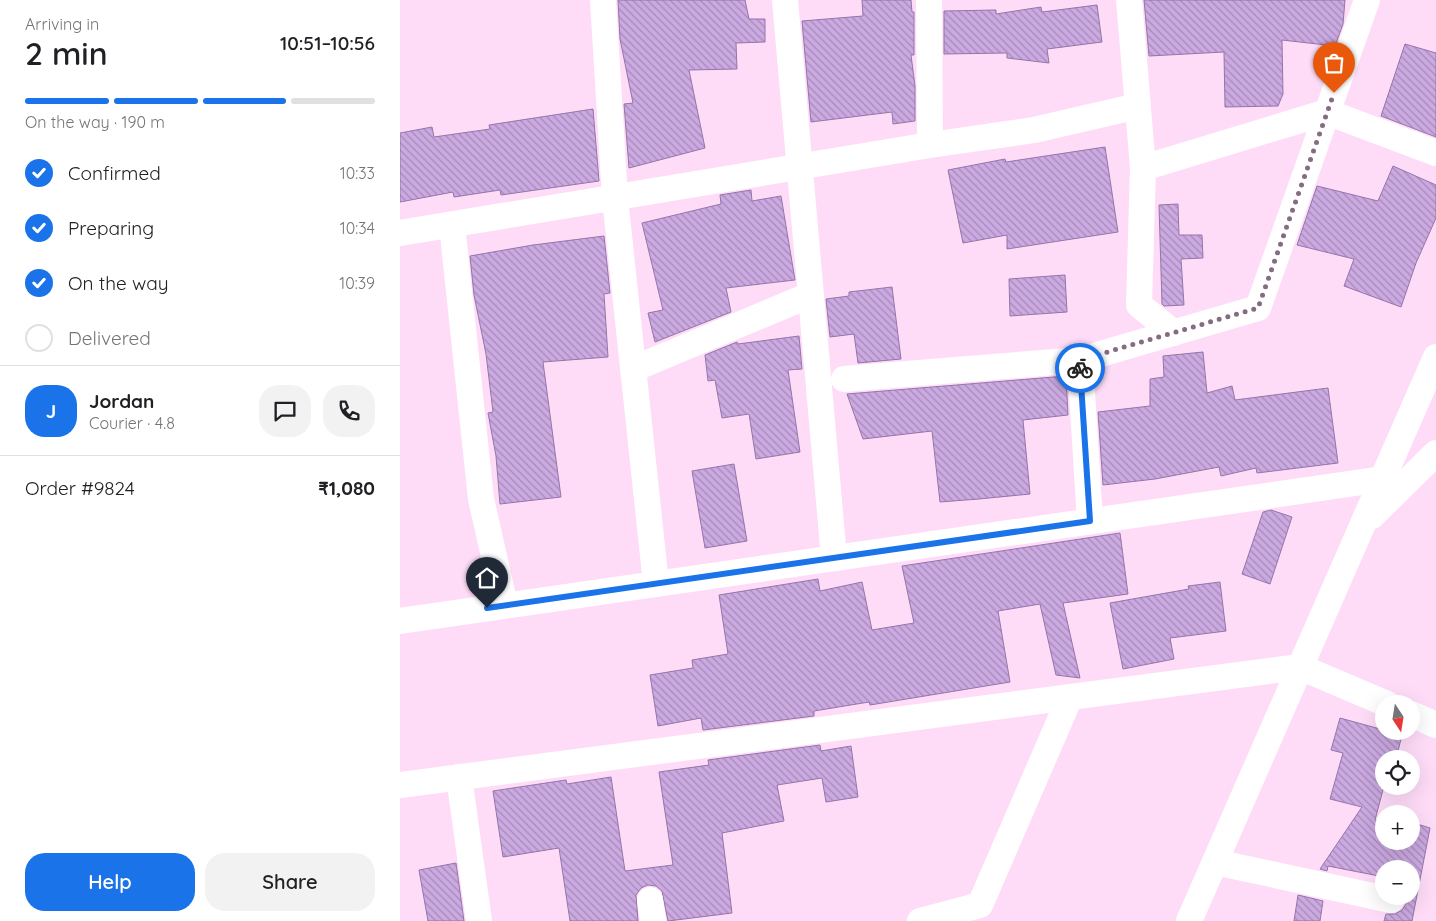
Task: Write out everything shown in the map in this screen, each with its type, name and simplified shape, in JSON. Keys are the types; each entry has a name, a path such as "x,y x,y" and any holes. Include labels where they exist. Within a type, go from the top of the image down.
{"street":[{"path":"603,0 615,198 656,584"},
{"path":"785,0 798,167 834,558"},
{"path":"930,0 930,145"},
{"path":"1129,0 1143,168 1139,305 1148,340"},
{"path":"844,379 1080,360 1258,308 1366,0"},
{"path":"400,233 930,145 1034,130 1138,106"},
{"path":"1143,168 1327,112 1436,152"},
{"path":"452,225 481,499 505,606"},
{"path":"633,369 810,295"},
{"path":"1139,305 1174,333"},
{"path":"1189,921 1436,358"},
{"path":"1080,360 1090,521"},
{"path":"1362,525 1436,453"},
{"path":"400,621 1382,479"},
{"path":"400,784 1300,667 1375,699"},
{"path":"920,921 980,905 1070,697"},
{"path":"1420,718 1436,725"},
{"path":"459,777 479,921"},
{"path":"1215,862 1375,897"}],"building":[{"path":"618,0 745,0 749,19 765,19 765,42 736,43 737,69 689,70 705,148 629,168 624,104 633,103 620,39"},
{"path":"862,0 911,0 912,12 914,12 914,55 911,55 915,86 915,121 893,124 892,112 811,122 802,21 863,16"},
{"path":"1144,0 1345,0 1343,24 1335,46 1282,40 1283,94 1278,106 1225,107 1224,52 1149,56"},
{"path":"1097,5 1102,42 1047,49 1049,63 1007,58 1007,53 944,54 944,11 996,10 996,14 1041,7 1042,12"},
{"path":"1405,44 1436,53 1436,137 1381,116"},
{"path":"593,109 599,181 501,195 500,190 454,197 453,192 400,202 400,133 432,127 434,137 490,129 489,125"},
{"path":"1105,147 1118,232 1007,249 1007,235 963,243 948,170 1005,159 1006,162"},
{"path":"1393,166 1436,185 1436,218 1416,263 1401,307 1344,286 1354,259 1297,245 1317,186 1378,201"},
{"path":"751,190 752,201 781,196 795,280 726,288 731,312 655,342 648,313 663,310 642,223 721,204 720,195"},
{"path":"1178,204 1179,235 1202,235 1203,258 1181,259 1184,305 1164,306 1162,304 1159,205"},
{"path":"604,236 610,293 604,294 608,357 543,362 561,497 500,504 496,456 488,413 493,412 486,354 474,295 470,256 533,245"},
{"path":"1065,275 1067,312 1010,316 1009,279"},
{"path":"892,287 901,359 858,363 854,334 830,337 826,299 849,296 849,292"},
{"path":"799,336 802,369 788,370 800,452 756,459 749,414 722,418 715,380 708,381 705,355 737,342 738,344"},
{"path":"1203,352 1207,393 1232,386 1235,400 1328,388 1338,463 1257,473 1256,468 1221,476 1219,467 1155,479 1103,485 1098,412 1150,406 1150,379 1164,377 1163,356"},
{"path":"1066,376 1068,415 1023,420 1030,494 979,499 940,502 932,431 863,439 847,394"},
{"path":"734,464 747,541 705,548 692,471"},
{"path":"1271,510 1292,517 1270,584 1242,574 1263,512"},
{"path":"1120,533 1128,594 1063,603 1080,678 1056,675 1040,604 998,611 1010,682 870,705 869,702 814,711 814,716 703,730 701,718 658,726 650,675 693,668 692,660 728,654 719,595 818,579 820,591 862,582 872,630 914,623 902,566"},
{"path":"1220,582 1226,631 1170,638 1174,659 1123,669 1110,603 1189,589 1188,586"},
{"path":"1340,718 1375,728 1375,740 1401,740 1398,750 1375,750 1375,795 1382,795 1379,805 1375,805 1375,850 1420,850 1420,825 1430,828 1420,880 1420,860 1375,860 1375,875 1328,866 1327,871 1320,869 1362,807 1330,799 1343,753 1331,750"},
{"path":"820,745 821,751 851,746 858,797 826,802 822,778 777,785 784,821 722,833 732,913 668,921 662,891 656,886 648,885 641,888 636,895 638,921 570,921 559,848 503,857 493,791 566,780 567,784 611,777 625,871 673,865 659,772 709,765 708,760"},
{"path":"456,863 464,921 428,921 419,870"},
{"path":"1298,895 1323,901 1320,921 1294,921"},
{"path":"1405,905 1415,905 1412,921 1384,921 1386,914 1395,914 1402,910"}],"way so far":[{"path":"1080,368 1080,360 1258,308 1334,93"}],"route":[{"path":"487,608 1090,521 1080,368"}]}
